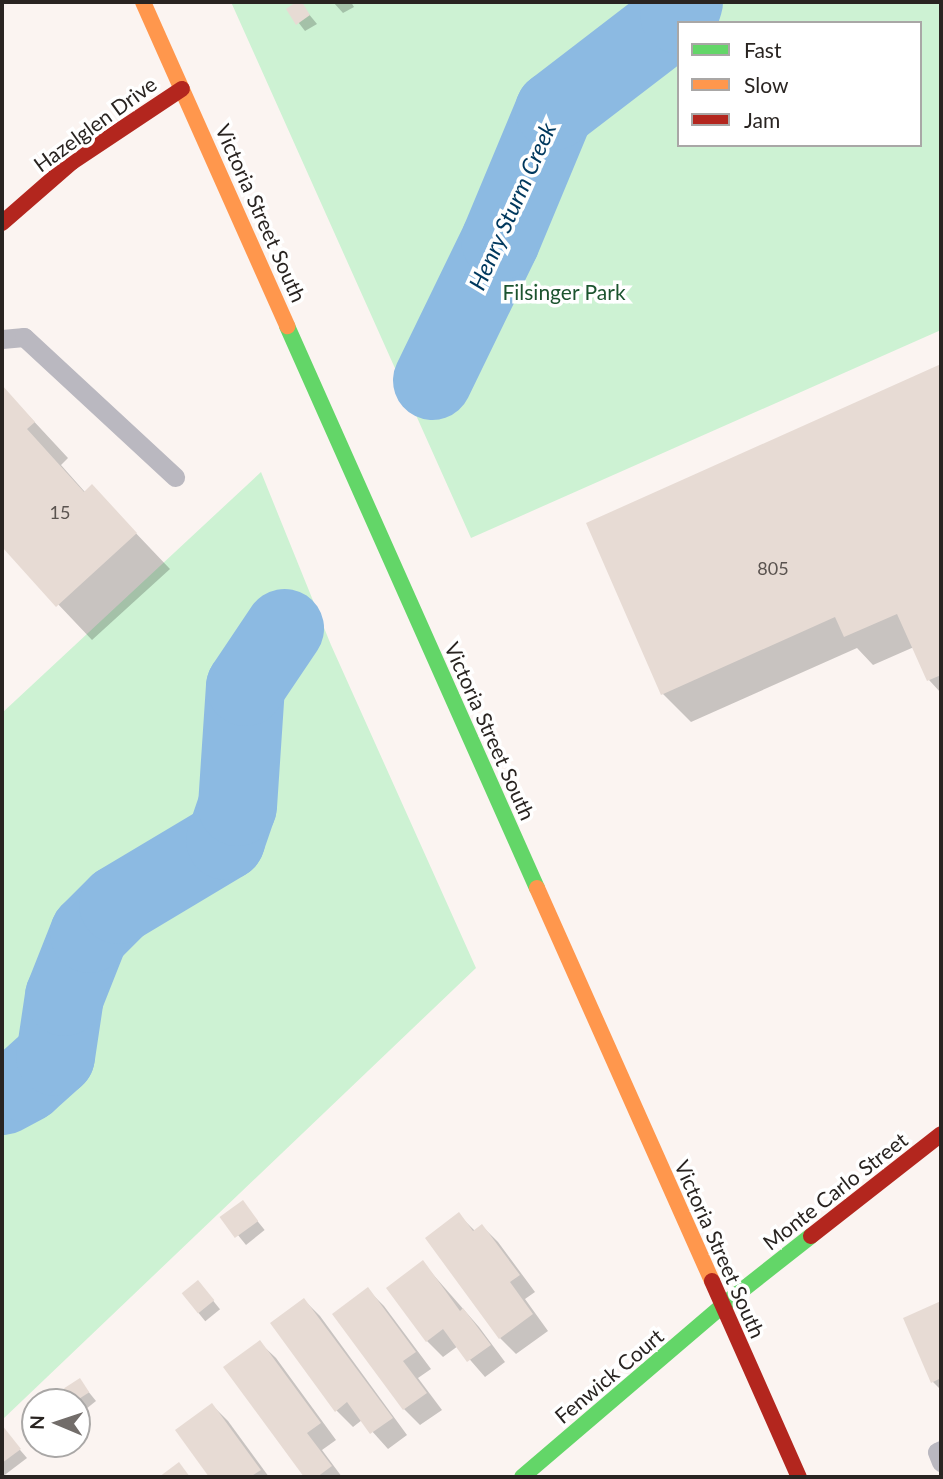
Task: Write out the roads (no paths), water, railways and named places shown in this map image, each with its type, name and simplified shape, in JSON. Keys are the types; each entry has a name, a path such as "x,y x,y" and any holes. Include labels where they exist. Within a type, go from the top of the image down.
{"main road":[{"name":"Victoria Street South","path":"143,2 799,1477"},
{"name":"Hazelglen Drive","path":"2,223 72,162 182,89"},
{"name":"Monte Carlo Street","path":"722,1306 941,1134"},
{"name":"Fenwick Court","path":"522,1477 722,1306"}],"lane":[{"path":"2,339 24,337 175,477"},
{"path":"941,1450 937,1452 941,1462"}],"waterway":[{"name":"Henry Sturm Creek","path":"432,380 500,240 554,110 679,14 683,2"},
{"name":"Henry Sturm Creek","path":"2,1095 26,1082 55,1056 64,996 89,933 118,904 225,840 237,806 245,686 284,628"}],"park label":[{"name":"Filsinger Park","path":"564,292"}]}
